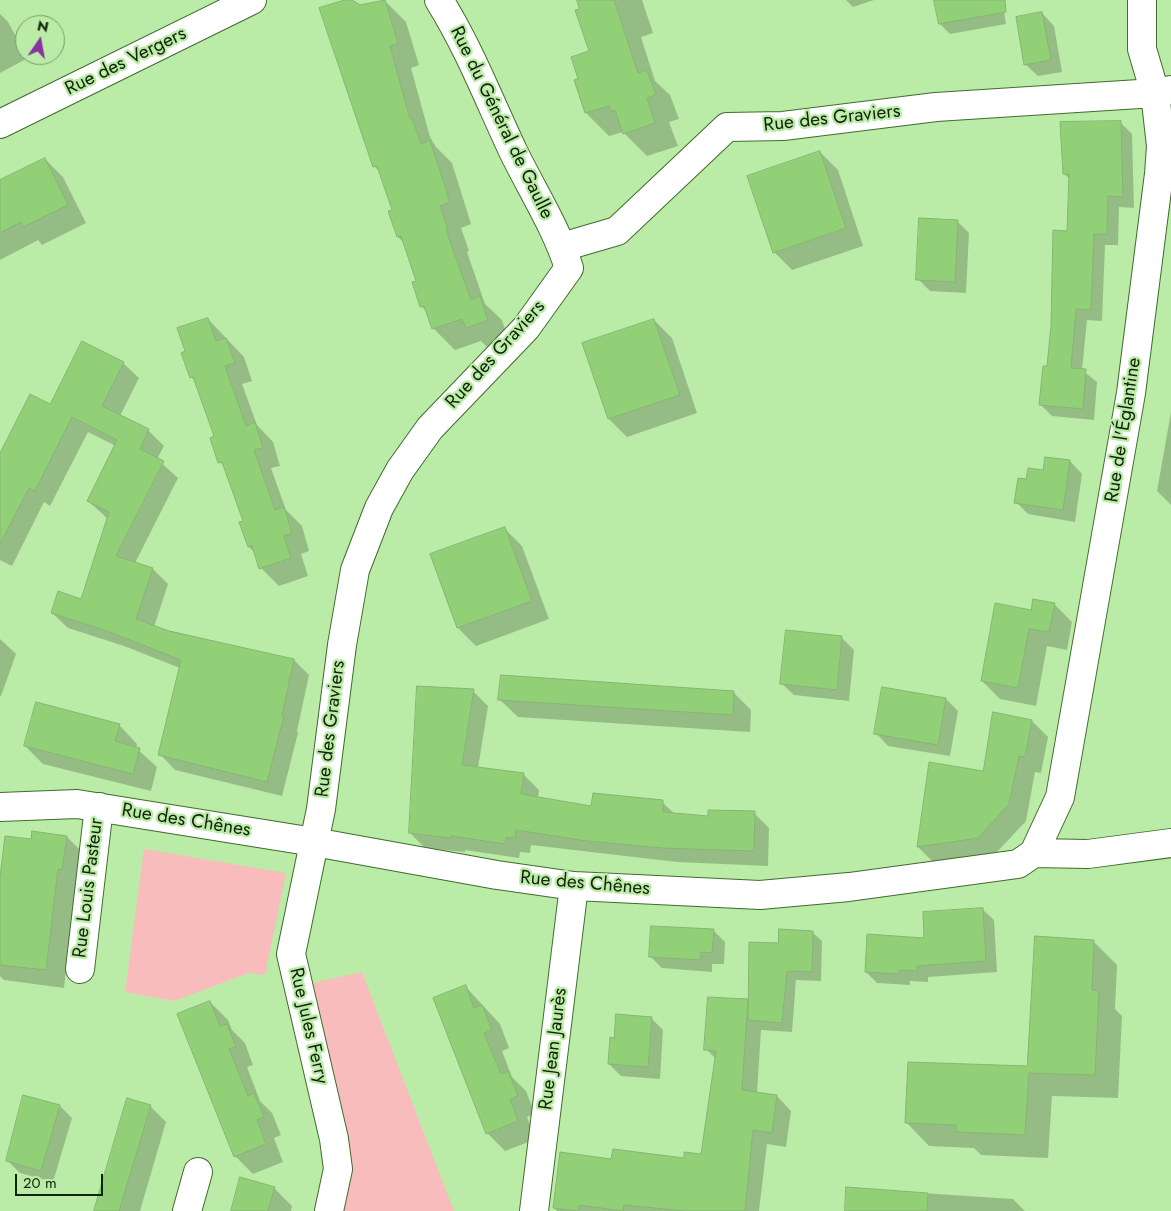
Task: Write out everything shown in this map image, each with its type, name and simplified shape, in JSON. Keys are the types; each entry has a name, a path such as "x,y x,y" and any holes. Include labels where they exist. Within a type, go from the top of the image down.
{"street":[{"name":"Rue des Vergers","path":"0,124 252,0"},
{"name":"Rue du Général de Gaulle","path":"439,0 459,32 513,151 562,247"},
{"name":"Rue de l'Églantine","path":"1034,853 1060,797 1131,393 1159,174 1163,92 1142,49 1142,0"},
{"name":"Rue des Graviers","path":"314,842 325,782 342,645 355,570 379,508 400,470 430,428 526,328 568,268 562,247 617,231 727,127 783,126 936,107 1163,92"},
{"name":"Rue des Chênes","path":"0,807 77,804 99,807 314,842 462,869 574,886 760,895 849,888 1018,864 1034,853 1088,854 1171,843"},
{"name":"Rue Louis Pasteur","path":"80,968 99,807"},
{"name":"Rue Jules Ferry","path":"314,842 291,954 334,1139 338,1169 329,1211"},
{"name":"Rue Jean Jaurès","path":"534,1211 574,886"},
{"path":"187,1211 198,1172"}],"shaded area":[{"path":"144,849 286,873 265,975 249,973 174,1001 125,992"},
{"path":"362,972 454,1211 338,1211 307,984"}],"building":[{"path":"345,0 352,0 360,5 385,0 398,43 390,46 410,119 412,118 421,144 430,140 450,202 440,206 448,229 446,230 471,300 480,296 488,320 466,328 462,319 432,329 424,306 420,307 412,282 416,281 401,236 397,237 388,211 392,210 377,166 373,167 319,8"},
{"path":"577,0 614,0 638,73 647,70 656,95 647,98 655,123 623,134 615,110 611,111 609,106 585,113 574,80 578,79 571,57 589,51 575,10 579,9"},
{"path":"934,0 1005,0 1006,12 939,24"},
{"path":"1042,12 1051,60 1024,65 1016,17"},
{"path":"1121,121 1123,197 1108,196 1107,234 1094,234 1091,310 1076,309 1071,368 1086,369 1083,409 1039,405 1043,366 1047,366 1051,326 1053,230 1067,231 1069,174 1063,174 1060,122"},
{"path":"820,151 846,228 773,253 747,176"},
{"path":"45,158 68,205 23,227 21,222 0,233 0,180"},
{"path":"919,218 958,220 955,282 916,280"},
{"path":"208,318 216,341 226,338 235,363 225,366 246,426 255,422 263,448 254,450 275,510 284,507 292,533 284,536 291,558 259,569 252,546 248,547 239,522 243,521 222,462 218,463 210,438 214,436 193,377 190,378 181,353 185,351 177,328"},
{"path":"654,319 680,395 608,419 582,343"},
{"path":"82,341 124,362 102,406 149,429 140,449 164,461 116,556 153,568 136,619 169,631 294,659 282,716 284,716 267,782 158,755 181,660 107,631 51,613 58,591 81,599 109,512 87,501 117,440 72,417 35,491 29,488 0,544 0,453 30,394 50,404"},
{"path":"1045,457 1070,460 1063,510 1014,503 1018,478 1026,479 1028,468 1043,470"},
{"path":"505,527 532,601 457,628 430,554"},
{"path":"1033,599 1055,603 1049,632 1029,629 1018,688 981,681 995,603 1031,610"},
{"path":"786,630 842,636 837,690 780,684"},
{"path":"501,675 734,691 733,715 498,700"},
{"path":"417,686 474,689 462,765 524,773 521,794 591,806 593,793 663,800 663,812 708,816 708,810 755,811 754,851 661,848 587,841 516,830 515,838 506,837 505,844 451,836 450,838 409,833"},
{"path":"882,687 946,698 938,745 874,734"},
{"path":"36,702 120,724 115,741 140,748 133,774 24,746"},
{"path":"993,712 1032,720 1025,757 1019,756 1009,804 978,838 917,847 929,762 983,771"},
{"path":"32,831 67,836 62,870 58,869 46,970 0,965 0,877 5,836 31,839"},
{"path":"983,908 986,961 917,966 917,971 900,970 899,974 865,972 867,934 924,938 923,912"},
{"path":"651,926 714,929 712,953 701,952 700,960 649,957"},
{"path":"779,929 813,931 812,972 787,971 782,1023 748,1020 749,942 778,943"},
{"path":"1035,936 1094,940 1092,990 1099,991 1095,1075 1029,1073 1025,1135 956,1132 956,1125 905,1123 908,1062 1027,1066"},
{"path":"466,985 474,1008 482,1005 492,1030 484,1033 501,1074 508,1071 518,1096 510,1099 518,1121 486,1134 433,998"},
{"path":"708,997 748,999 742,1090 777,1095 772,1133 753,1130 745,1211 685,1211 624,1205 623,1211 579,1205 578,1211 553,1208 560,1152 611,1159 613,1149 684,1158 684,1152 701,1154 716,1051 704,1050"},
{"path":"210,1001 220,1026 227,1024 236,1047 229,1049 248,1096 254,1093 264,1117 257,1120 266,1144 234,1157 177,1014"},
{"path":"616,1014 652,1017 648,1067 608,1064 610,1037 614,1038"},
{"path":"23,1095 60,1105 41,1171 6,1161"},
{"path":"127,1098 151,1105 119,1211 94,1211"},
{"path":"240,1177 275,1187 268,1211 231,1211"},
{"path":"846,1187 928,1193 927,1211 845,1211"}]}
